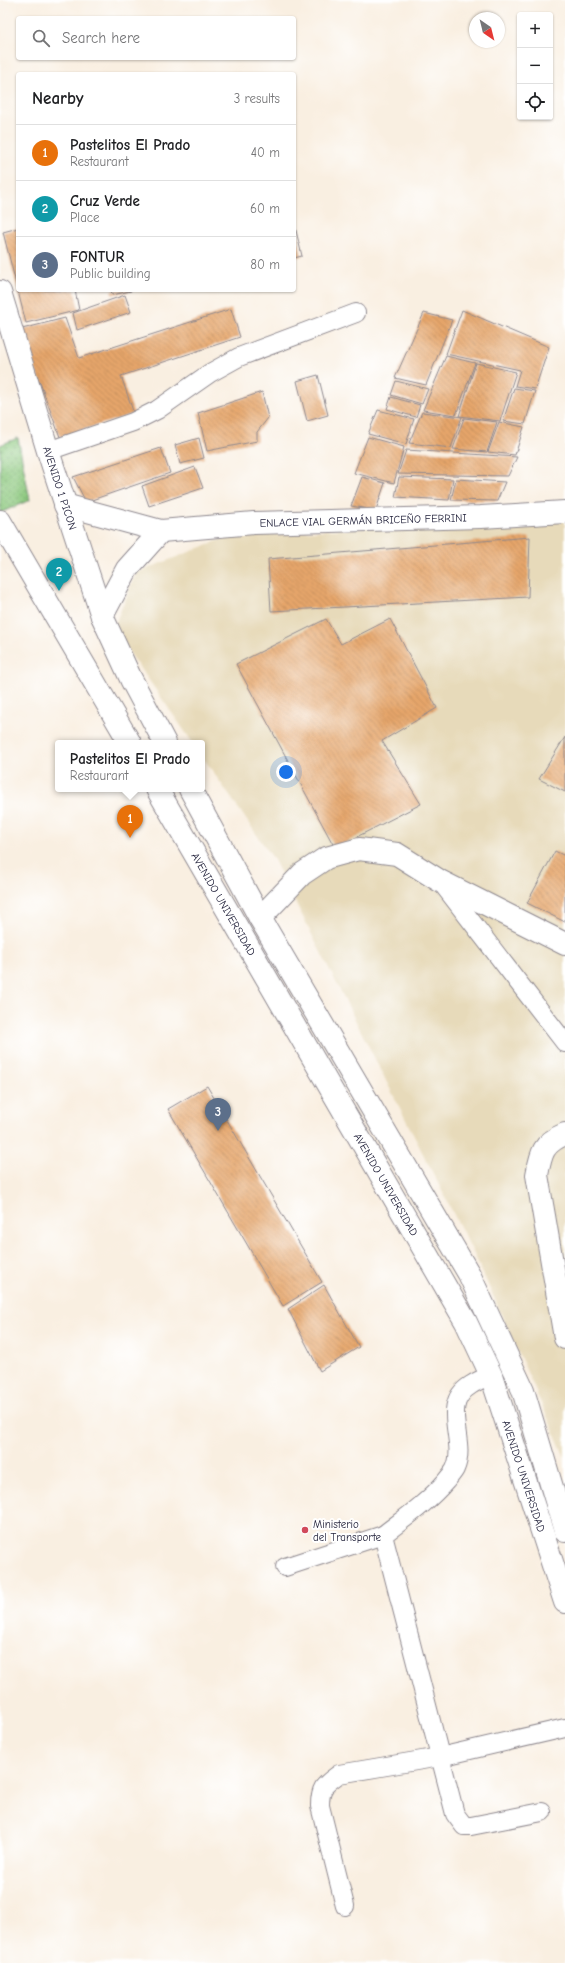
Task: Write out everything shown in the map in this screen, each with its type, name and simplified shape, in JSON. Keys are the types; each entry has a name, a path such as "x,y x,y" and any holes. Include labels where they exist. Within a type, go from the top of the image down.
{"street":[{"name":"AVENIDO 1 PICON","path":"0,292 48,451 102,616 131,680 163,740"},
{"path":"65,505 161,531 127,569 102,616"},
{"name":"ENLACE VIAL GERMÁN BRICEÑO FERRINI","path":"161,531 254,523 473,517 565,512"},
{"path":"0,521 128,740"},
{"name":"AVENIDO UNIVERSIDAD","path":"159,792 450,1292 466,1322 491,1375 565,1602"},
{"name":"AVENIDO UNIVERSIDAD","path":"192,792 260,918 468,1274 523,1390 565,1532"},
{"path":"260,918 302,874 326,858 359,849 398,854 440,881 565,944"},
{"path":"565,1134 552,1139 541,1153 537,1175 565,1338"}],"lane":[{"path":"48,451 133,422 157,410 210,373 239,357 356,313"},
{"path":"440,881 565,1043"},
{"path":"285,1567 383,1535 433,1496 455,1469 460,1449 454,1416 455,1403 463,1392 471,1385 491,1375"},
{"path":"383,1535 455,1814 464,1826 471,1826 542,1812"},
{"path":"345,1906 320,1806 320,1793 327,1783 339,1774 440,1757 565,1728"}],"shaded area":[{"path":"565,521 565,1457 477,1260 273,858 205,760 205,740 191,740 113,629 136,573 230,536 347,529"}],"green space":[{"path":"18,438 30,500 0,513 0,445"}],"building":[{"path":"16,229 16,283 3,232"},
{"path":"296,230 302,256 296,258"},
{"path":"18,292 75,292 79,310 26,323"},
{"path":"111,292 126,292 112,295"},
{"path":"125,295 131,312 77,330 73,313"},
{"path":"231,309 240,337 121,376 134,414 60,437 22,329 65,318 79,358"},
{"path":"462,310 549,347 535,389 515,386 520,370 446,354"},
{"path":"424,313 452,320 426,385 395,378"},
{"path":"446,356 475,363 456,415 423,410"},
{"path":"476,363 516,372 500,421 459,416"},
{"path":"318,375 328,415 307,421 297,381"},
{"path":"396,381 428,389 422,404 391,395"},
{"path":"514,388 535,391 525,424 503,421"},
{"path":"262,392 268,418 257,432 257,441 207,451 198,413"},
{"path":"391,397 420,405 416,417 387,409"},
{"path":"378,410 414,419 406,444 368,434"},
{"path":"422,412 462,417 451,448 409,443"},
{"path":"464,418 497,422 487,452 453,449"},
{"path":"499,422 524,427 515,455 488,452"},
{"path":"368,437 404,447 394,483 354,473"},
{"path":"199,438 204,458 180,464 175,445"},
{"path":"161,448 170,473 86,502 73,477"},
{"path":"406,450 517,457 508,476 398,474"},
{"path":"195,467 203,488 149,506 142,486"},
{"path":"362,477 385,483 376,510 351,506"},
{"path":"399,477 453,479 449,500 395,497"},
{"path":"456,479 505,482 497,501 451,500"},
{"path":"530,537 528,597 271,611 268,559"},
{"path":"326,619 341,644 390,619 437,708 382,741 421,804 335,848 236,664"},
{"path":"565,737 565,792 539,779"},
{"path":"555,851 565,856 565,922 527,903"},
{"path":"207,1086 322,1282 283,1306 168,1109"},
{"path":"324,1285 359,1347 320,1371 288,1309"}],"place":[{"name":"Cruz Verde","path":"59,591"},
{"name":"Pastelitos El Prado","path":"130,838"},
{"name":"FONTUR","path":"218,1131"},
{"name":"Ministerio del Transporte","path":"305,1530"}]}
